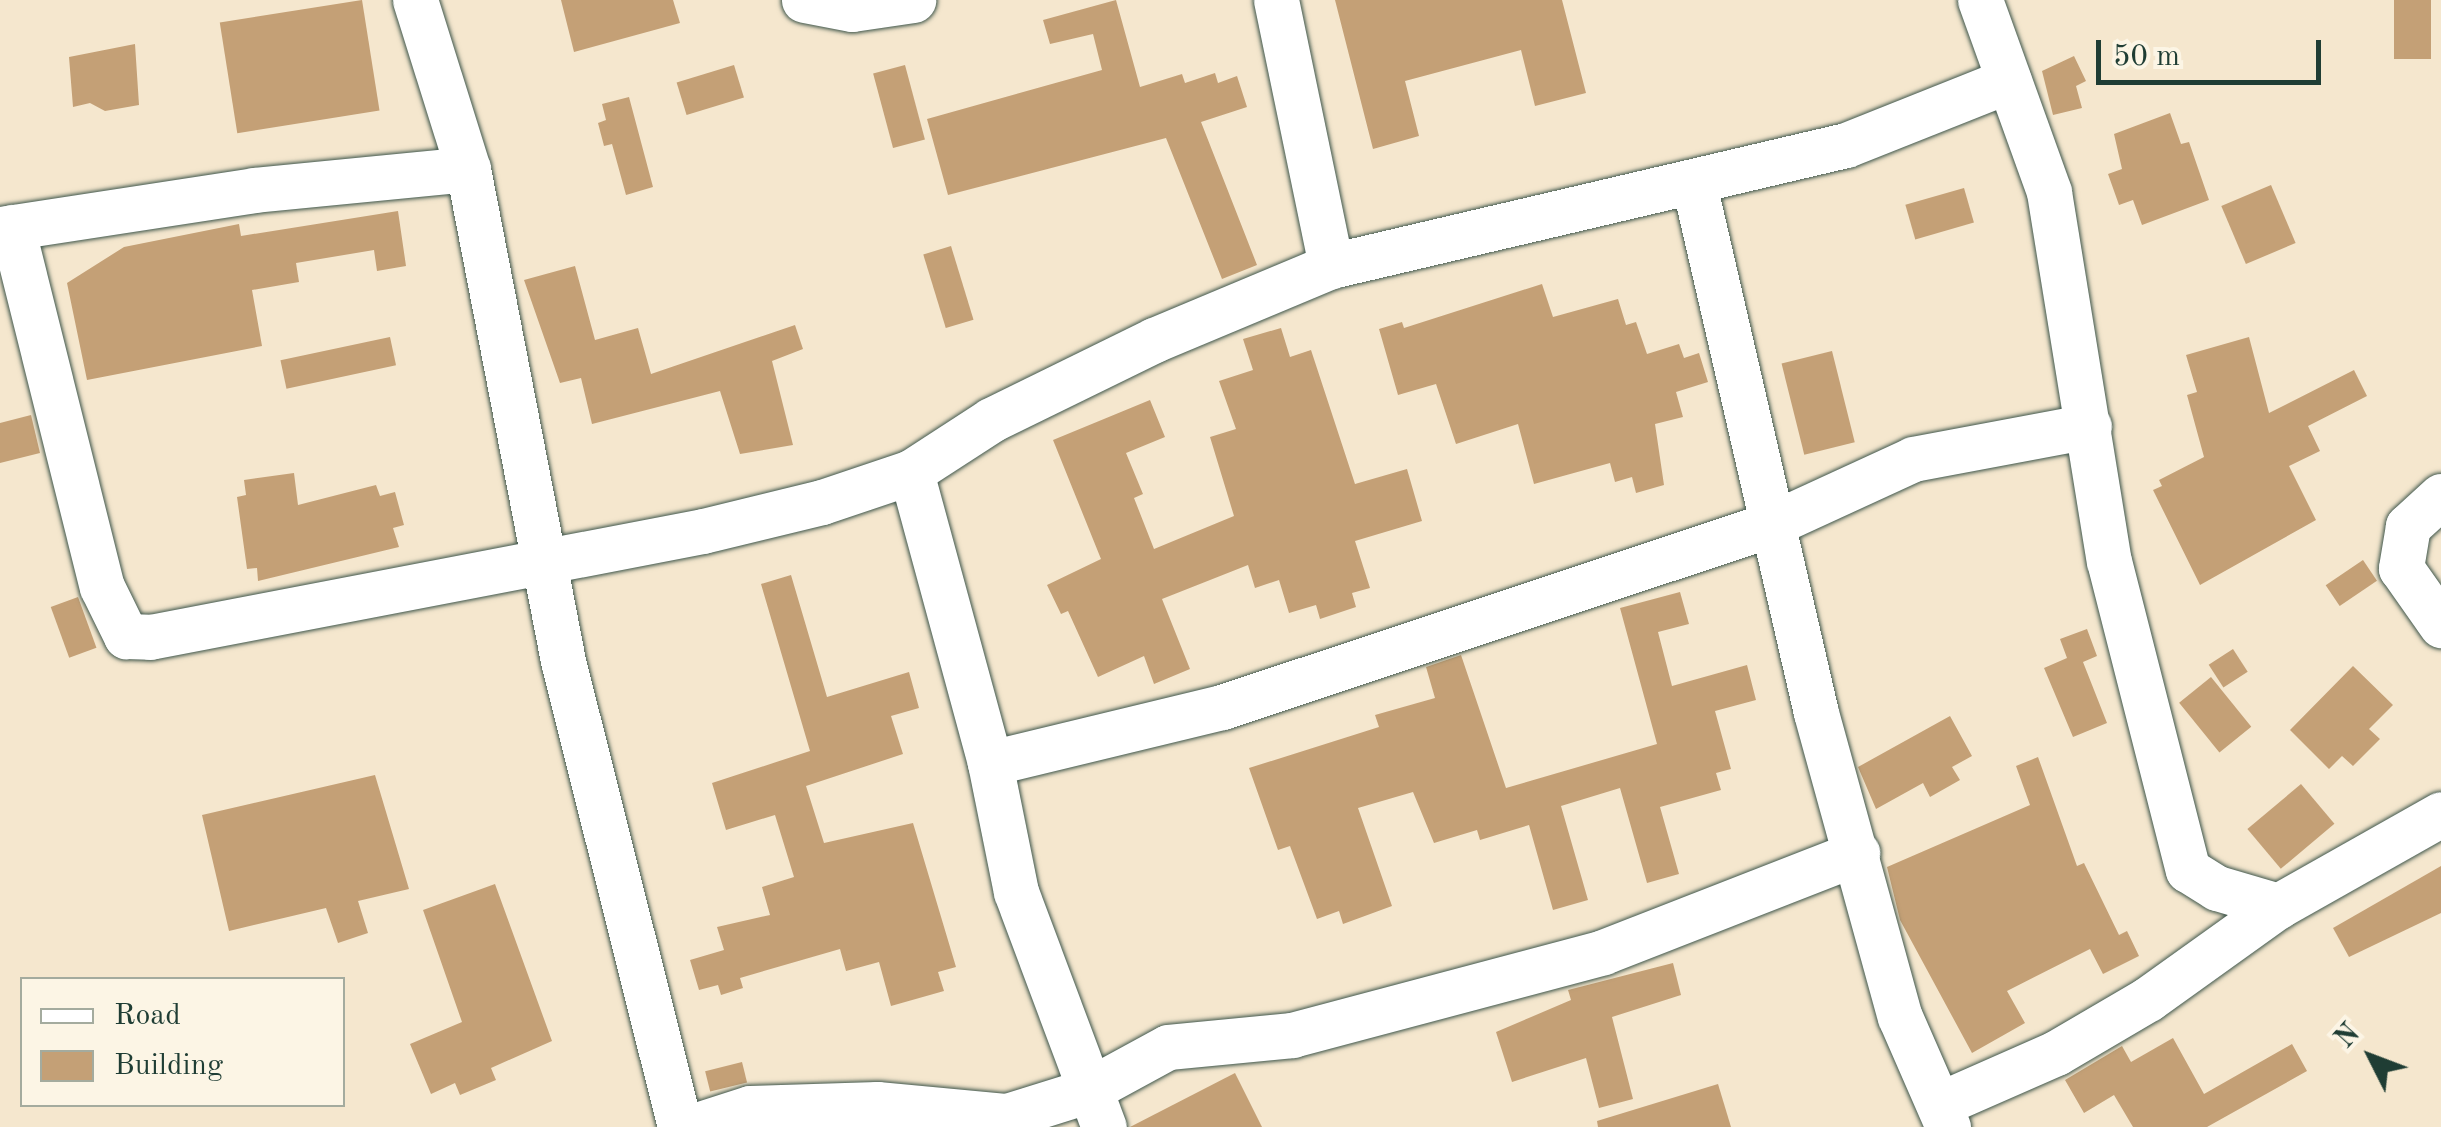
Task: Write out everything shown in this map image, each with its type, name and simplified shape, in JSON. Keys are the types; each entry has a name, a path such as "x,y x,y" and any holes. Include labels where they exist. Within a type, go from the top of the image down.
{"street":[{"path":"415,0 468,170 564,661 680,1127"},
{"path":"804,0 852,9 912,0"},
{"path":"1276,0 1331,266"},
{"path":"1980,0 2049,192 2109,561 2188,870 2217,888 2278,906"},
{"path":"468,170 254,190 6,228 102,588 126,636 150,637 720,527 911,472 991,420 1154,340 1331,266 1694,184 1846,145 2009,80"},
{"path":"1694,184 1772,524 1900,1017 1944,1116 2118,1017 2278,906 2441,814"},
{"path":"990,763 1222,707 1772,524 1913,459 2090,426"},
{"path":"911,472 990,763 1016,892 1096,1109"},
{"path":"2441,496 2408,526 2401,568 2441,625"},
{"path":"691,1127 750,1108 877,1104 1007,1116 1096,1109 1168,1047 1292,1035 1602,952 1858,853"}],"building":[{"path":"362,0 380,111 237,133 220,23"},
{"path":"561,0 673,0 680,23 574,52"},
{"path":"1116,0 1140,87 1182,74 1185,83 1215,73 1218,83 1237,76 1247,107 1201,122 1257,265 1222,279 1166,138 948,195 927,119 1102,70 1093,34 1050,44 1043,20"},
{"path":"1335,0 1562,0 1586,93 1535,106 1521,50 1405,81 1419,136 1373,149"},
{"path":"2394,0 2431,0 2431,59 2394,59"},
{"path":"135,44 139,105 105,111 90,103 73,107 69,57"},
{"path":"2074,56 2086,81 2076,86 2082,108 2053,115 2042,71"},
{"path":"734,65 744,98 687,115 677,83"},
{"path":"905,65 925,139 893,148 873,74"},
{"path":"629,97 653,187 626,195 612,144 604,146 598,123 606,120 602,104"},
{"path":"2170,113 2181,144 2189,142 2209,200 2142,225 2133,200 2119,205 2108,174 2122,169 2114,134"},
{"path":"2271,185 2296,243 2246,264 2221,206"},
{"path":"1964,188 1974,223 1915,239 1905,205"},
{"path":"398,211 406,266 377,271 374,250 296,263 299,282 252,290 262,346 87,380 67,283 124,247 239,224 241,236"},
{"path":"951,246 974,320 946,328 923,254"},
{"path":"575,266 595,340 638,328 651,374 795,325 803,349 772,361 793,445 740,454 720,391 592,424 581,378 560,383 524,280"},
{"path":"1542,284 1553,317 1618,299 1626,325 1636,322 1647,354 1679,344 1684,358 1699,353 1708,382 1676,392 1683,417 1655,424 1664,485 1636,493 1632,477 1615,482 1610,463 1534,484 1518,424 1456,444 1436,384 1398,395 1379,329 1402,322 1404,328"},
{"path":"1281,328 1290,357 1311,350 1355,484 1407,469 1422,521 1355,541 1370,588 1352,593 1356,607 1320,619 1316,605 1289,613 1279,580 1255,588 1248,565 1162,599 1190,669 1154,684 1144,656 1098,677 1068,611 1061,614 1047,585 1101,559 1053,440 1150,400 1165,437 1126,453 1143,494 1134,498 1154,549 1234,516 1210,437 1236,429 1219,381 1253,370 1243,339"},
{"path":"390,337 396,365 286,389 280,360"},
{"path":"2249,337 2269,413 2354,370 2367,396 2308,426 2320,451 2289,466 2316,520 2200,585 2153,490 2162,486 2159,480 2204,457 2187,395 2197,392 2186,355"},
{"path":"1832,351 1855,442 1804,455 1782,364"},
{"path":"31,415 40,453 0,463 0,423"},
{"path":"294,473 298,505 376,485 380,496 395,492 404,525 393,528 399,547 258,581 257,568 247,569 237,497 246,495 244,480"},
{"path":"2363,560 2377,581 2340,606 2326,585"},
{"path":"791,575 827,697 909,672 919,708 891,716 903,754 806,786 824,843 913,823 956,967 938,972 944,991 891,1006 879,962 846,971 840,949 740,978 743,988 721,995 718,985 699,990 690,960 724,950 717,927 770,915 762,887 794,877 775,815 726,830 712,783 810,751 761,584"},
{"path":"1680,592 1689,624 1658,632 1672,686 1747,665 1756,700 1715,711 1731,769 1716,773 1721,790 1660,807 1679,874 1647,883 1620,788 1561,806 1588,900 1553,910 1529,825 1480,840 1477,830 1434,843 1413,792 1358,808 1392,906 1343,924 1339,911 1317,919 1290,846 1278,850 1249,768 1379,727 1375,715 1435,698 1426,667 1461,655 1506,788 1657,744 1620,608"},
{"path":"78,597 96,648 69,658 51,607"},
{"path":"2087,629 2097,656 2083,662 2107,723 2073,737 2044,668 2067,658 2060,639"},
{"path":"2233,649 2248,672 2223,687 2209,665"},
{"path":"2353,666 2393,705 2369,729 2380,739 2353,766 2342,756 2329,769 2290,730"},
{"path":"2211,677 2251,727 2219,753 2179,703"},
{"path":"1950,716 1972,756 1952,767 1960,780 1930,797 1923,783 1876,809 1858,767"},
{"path":"2038,757 2077,866 2084,863 2119,935 2127,931 2139,956 2103,974 2090,949 2007,991 2025,1023 1972,1053 1900,920 1887,867 2030,805 2016,766"},
{"path":"375,775 409,889 358,901 368,933 338,943 326,908 229,931 202,815"},
{"path":"2301,784 2334,824 2281,869 2247,829"},
{"path":"2441,866 2441,913 2349,957 2333,928"},
{"path":"495,884 552,1041 491,1068 496,1080 460,1095 455,1083 431,1094 410,1044 462,1022 423,910"},
{"path":"1673,963 1681,995 1612,1017 1633,1099 1599,1108 1586,1058 1512,1082 1496,1032 1571,1000 1568,990"},
{"path":"2173,1038 2204,1094 2292,1044 2307,1071 2207,1127 2133,1127 2114,1095 2084,1113 2065,1080 2122,1046 2131,1062"},
{"path":"742,1062 747,1082 710,1092 705,1071"},
{"path":"1235,1073 1262,1127 1130,1127"},
{"path":"1718,1084 1731,1127 1598,1127 1597,1121"}]}
